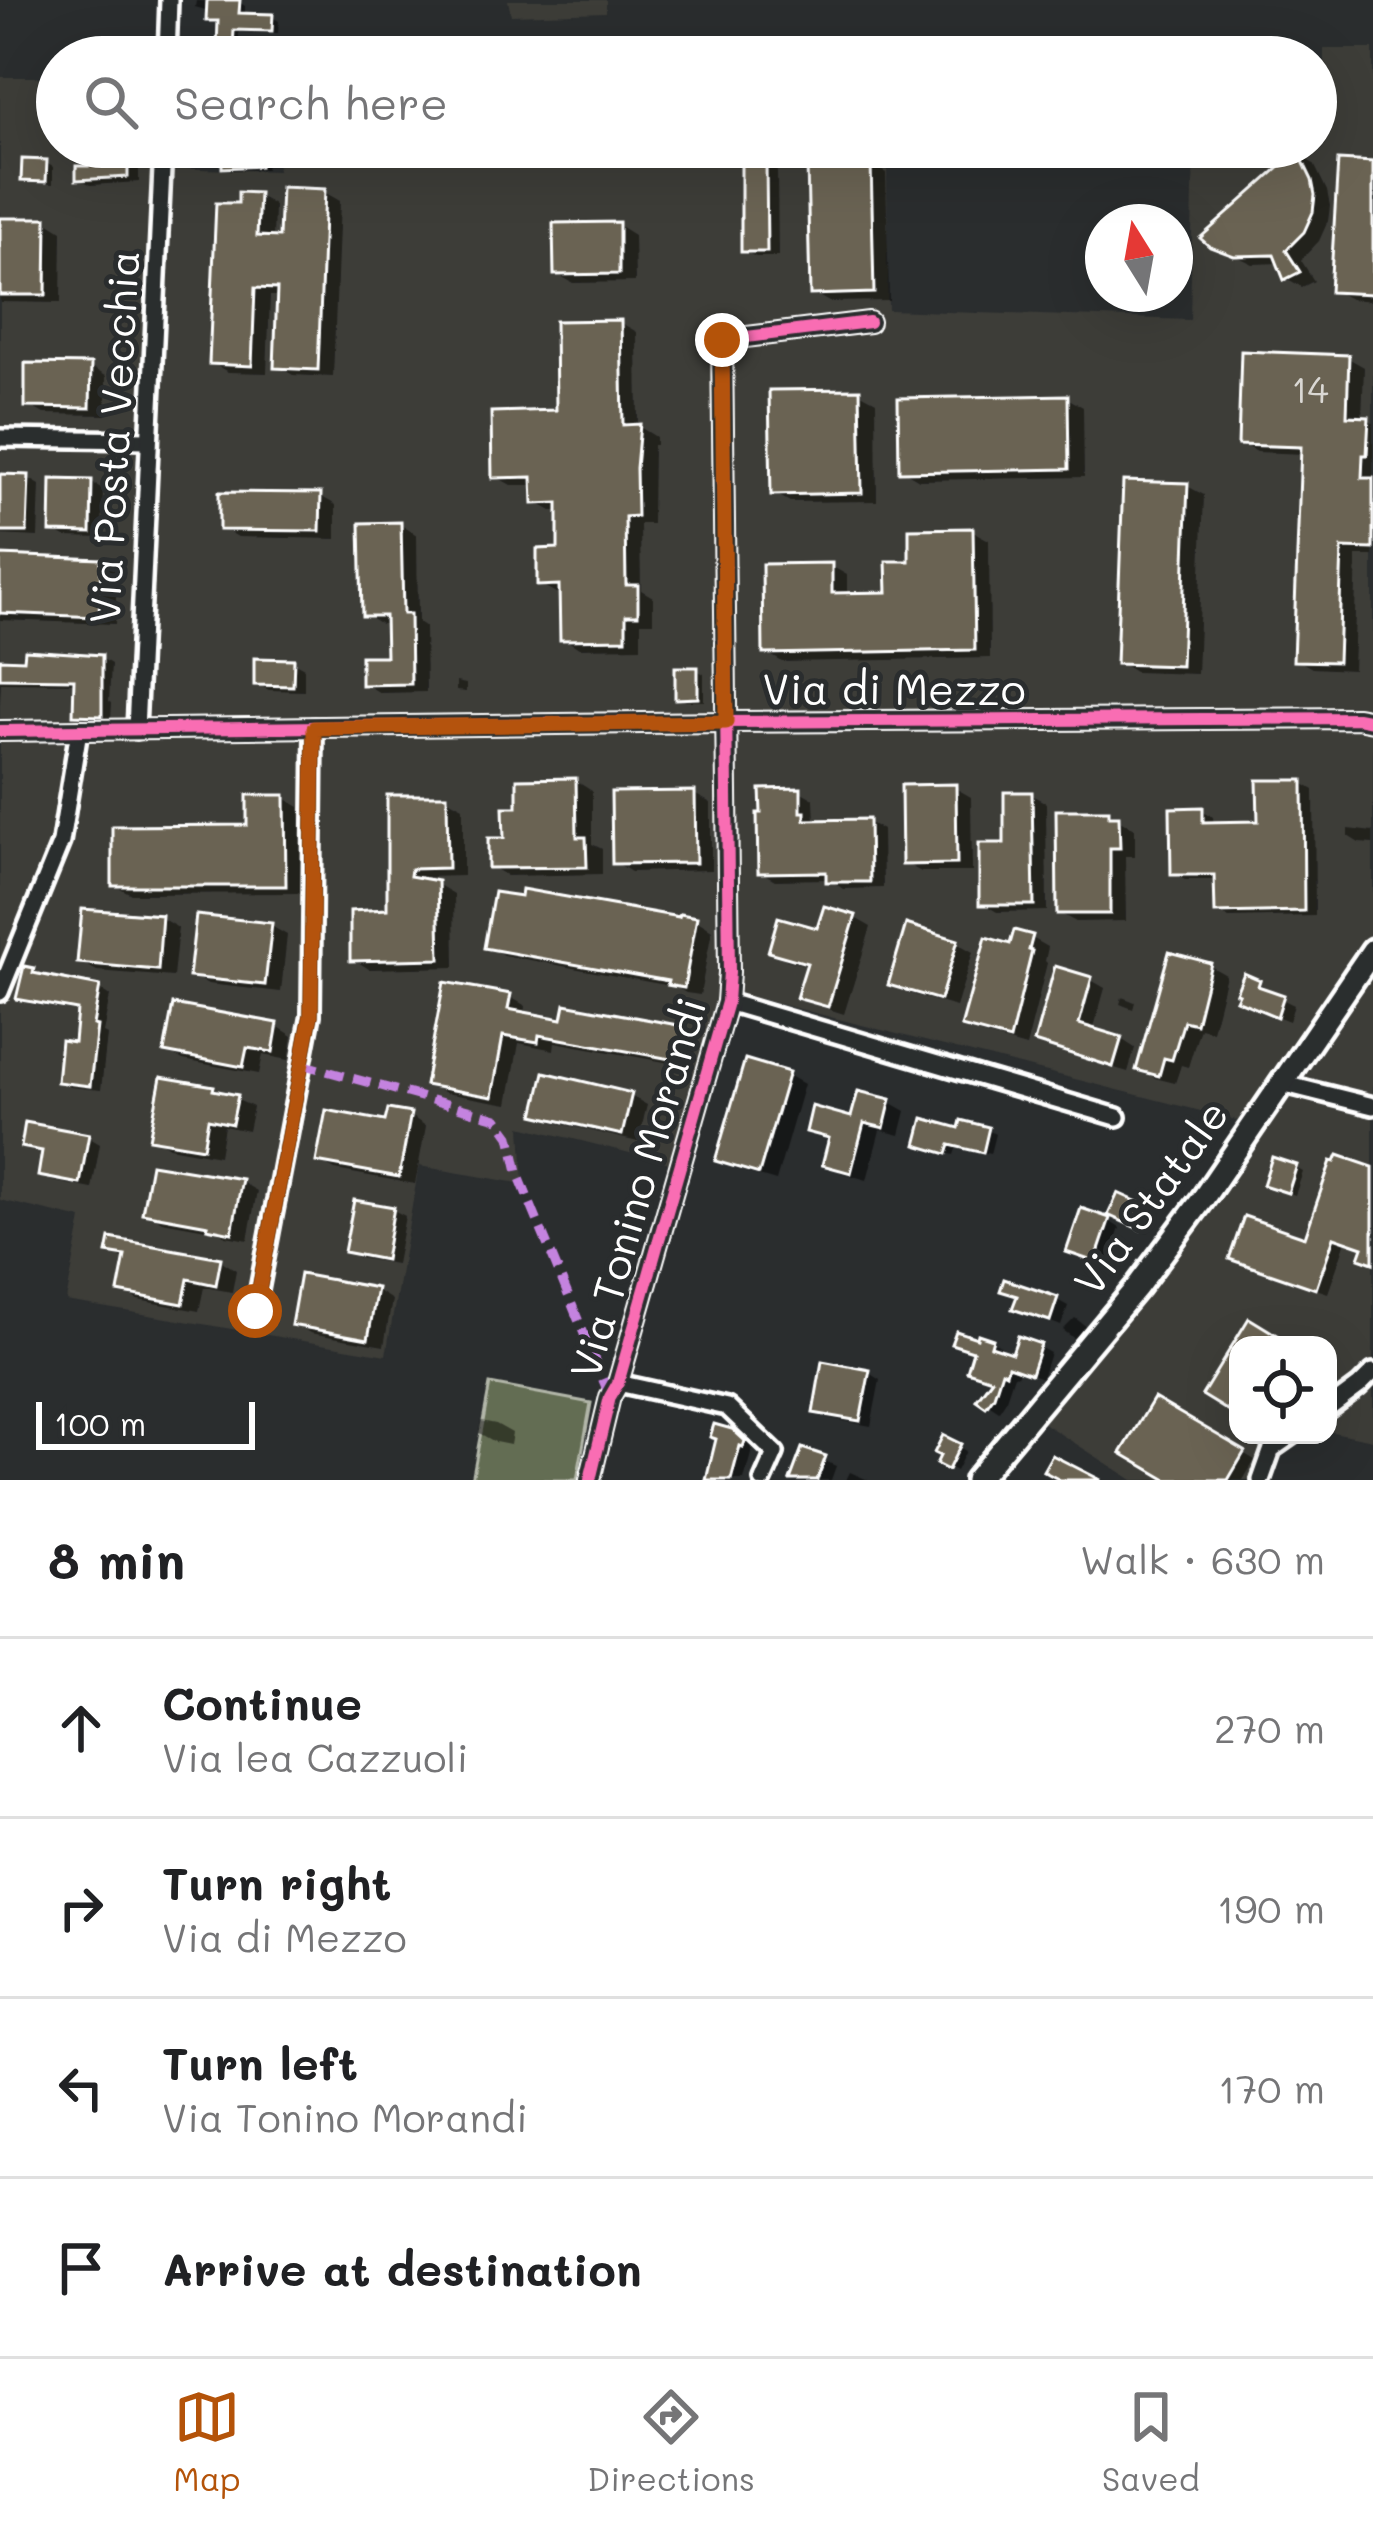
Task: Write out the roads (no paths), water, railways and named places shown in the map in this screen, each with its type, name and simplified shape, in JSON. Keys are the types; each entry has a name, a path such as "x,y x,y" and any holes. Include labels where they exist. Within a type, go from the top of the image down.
{"main road":[{"name":"Via Statale","path":"976,1480 1137,1287 1373,950"}],"street":[{"path":"168,36 169,0"},
{"name":"Via Posta Vecchia","path":"136,730 162,168"},
{"name":"Via Tonino Morandi","path":"590,1480 610,1397 618,1383 727,1002 722,340 869,322"},
{"path":"0,438 148,440"},
{"name":"Via di Mezzo","path":"0,731 1368,718"},
{"path":"255,1311 311,1015 314,728"},
{"path":"0,992 9,948 61,842 79,730"},
{"path":"727,1002 1117,1117"},
{"path":"1281,1084 1373,1106"},
{"path":"1337,1402 1373,1372"},
{"path":"618,1383 727,1407 775,1454 763,1480"},
{"path":"1262,1480 1272,1449 1279,1444"}]}
